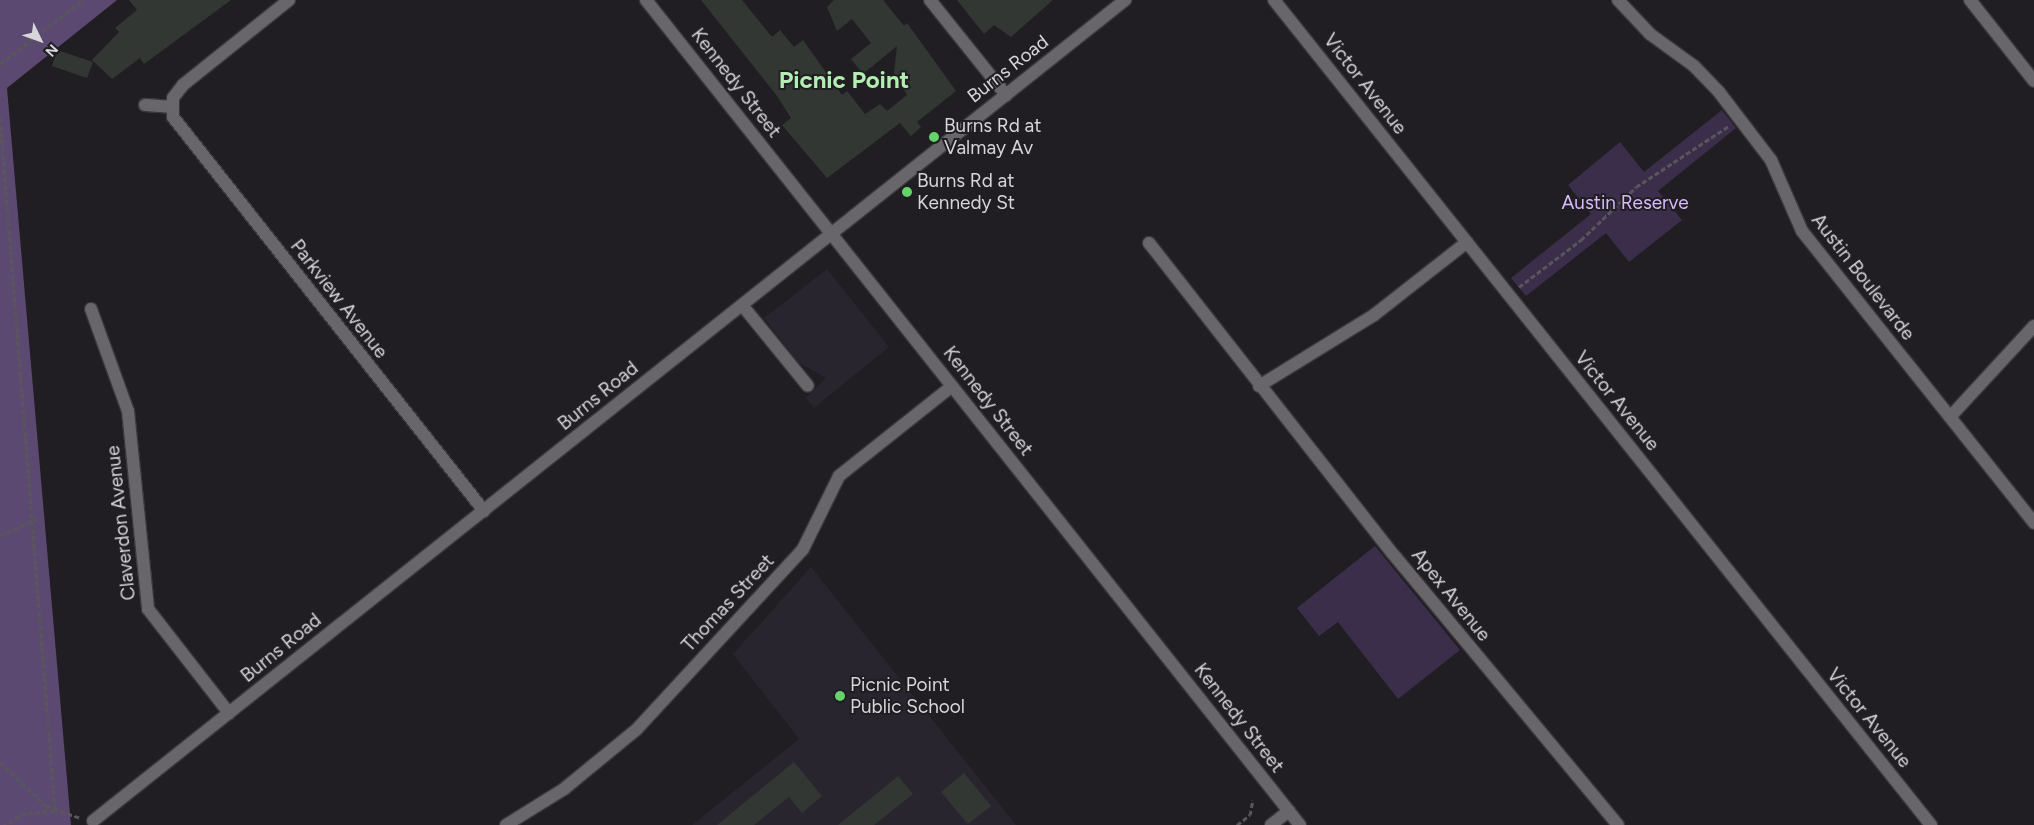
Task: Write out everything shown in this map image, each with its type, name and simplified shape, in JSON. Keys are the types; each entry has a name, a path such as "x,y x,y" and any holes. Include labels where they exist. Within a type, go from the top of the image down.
{"street":[{"path":"145,105 171,107 183,85 289,0"},
{"name":"Kennedy Street","path":"646,0 1300,825"},
{"path":"930,0 1006,95"},
{"name":"Burns Road","path":"94,821 1125,0"},
{"name":"Victor Avenue","path":"1274,0 1931,825"},
{"name":"Austin Boulevarde","path":"1618,0 1650,34 1694,66 1719,92 1765,150 1802,232 2034,523"},
{"path":"1970,0 2034,81"},
{"name":"Parkview Avenue","path":"171,107 178,126 484,510"},
{"path":"1259,386 1359,326 1467,242"},
{"name":"Apex Avenue","path":"1149,243 1259,386 1618,825"},
{"path":"742,304 808,386"},
{"name":"Claverdon Avenue","path":"91,309 128,411 148,610 229,713"},
{"path":"1950,417 2034,326"},
{"name":"Thomas Street","path":"506,825 554,796 638,729 803,549 839,476 952,386"},
{"path":"1271,825 1289,811"}],"path":[{"path":"0,64 83,0"},
{"path":"0,117 36,519 55,811"},
{"path":"1524,284 1581,240 1636,186 1724,130"},
{"path":"0,536 36,519"},
{"path":"0,762 55,811"},
{"path":"1237,825 1250,815 1253,800"},
{"path":"4,825 26,813 55,811 94,821"}],"shaded area":[{"path":"0,0 117,0 7,88 71,825 0,825"},
{"path":"827,269 889,347 814,408 806,398 826,378 798,362 764,318"},
{"name":"Picnic Point Public School","path":"811,567 1016,825 692,825 799,739 733,654"}],"green space":[{"name":"Austin Reserve","path":"1722,110 1736,128 1658,191 1682,220 1629,262 1606,233 1526,296 1511,278 1591,214 1568,185 1620,142 1644,172"},
{"path":"1375,546 1460,650 1398,699 1338,622 1319,636 1297,608"}],"building":[{"path":"129,0 231,0 144,64 140,58 112,79 92,60 119,32 115,28 137,10"},
{"path":"701,0 742,0 772,37 780,30 794,47 803,40 842,95 847,91 865,114 880,104 887,111 907,95 894,73 897,46 863,74 851,59 871,43 852,19 837,31 827,7 834,0 883,0 904,26 907,23 956,91 917,122 921,127 911,136 900,123 827,178 782,125 791,118 777,96"},
{"path":"957,0 1053,0 1011,37 994,25 984,34"},
{"path":"57,50 93,62 87,78 52,66"},
{"path":"794,762 822,796 802,813 789,797 754,825 717,825"},
{"path":"964,773 991,806 968,824 941,792"},
{"path":"898,776 913,794 874,825 838,825"}],"place":[{"name":"Burns Rd at Valmay Av","path":"934,137"},
{"name":"Burns Rd at Kennedy St","path":"907,192"},
{"name":"Picnic Point Public School","path":"840,696"}],"district":[{"name":"Picnic Point","path":"844,80"}]}
